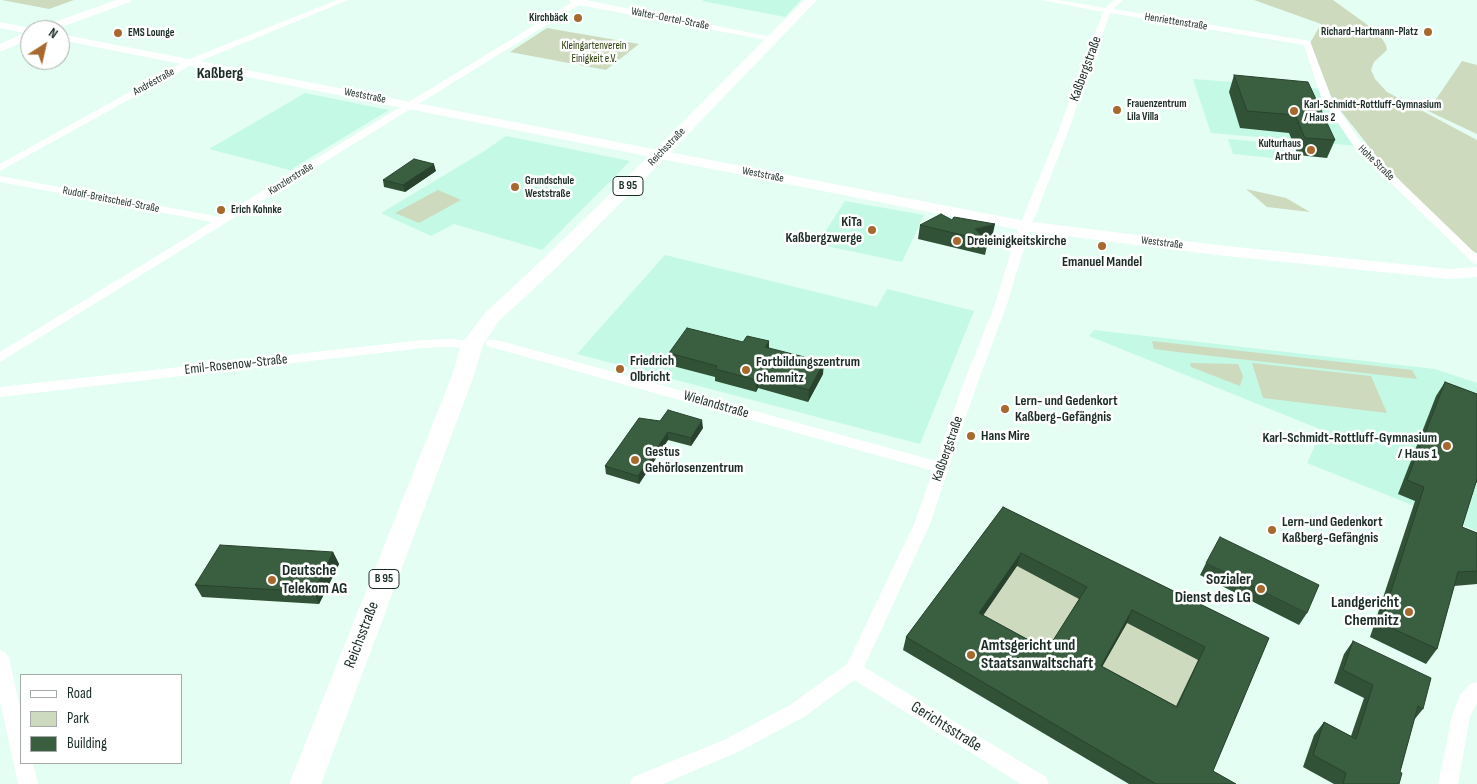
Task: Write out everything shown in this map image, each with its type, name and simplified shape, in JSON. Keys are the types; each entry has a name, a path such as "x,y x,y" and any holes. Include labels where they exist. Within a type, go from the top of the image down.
{"main road":[{"name":"Reichsstraße","path":"305,784 463,375 482,344 508,318 520,292 659,155 811,0"}],"street":[{"path":"70,20 126,0"},
{"name":"Andréstraße","path":"0,168 190,62 344,0"},
{"name":"Walter-Oertel-Straße","path":"569,0 772,39"},
{"name":"Henriettenstraße","path":"1045,0 1307,43"},
{"path":"1107,10 1119,0"},
{"name":"Kanzlerstraße","path":"0,358 580,1"},
{"name":"Kaßbergstraße","path":"640,784 732,746 797,711 853,670 922,524 1000,306 1025,226 1061,137 1107,10"},
{"path":"0,25 20,29"},
{"path":"0,48 20,39"},
{"name":"Weststraße","path":"70,39 1025,226 1217,250 1450,274 1476,271"},
{"name":"Hohe Straße","path":"1307,43 1327,100 1358,146 1476,271"},
{"name":"Rudolf-Breitscheid-Straße","path":"0,179 222,221"},
{"name":"Emil-Rosenow-Straße","path":"0,392 423,344 482,344"},
{"name":"Wielandstraße","path":"482,344 941,468"},
{"path":"0,658 20,749"},
{"name":"Gerichtsstraße","path":"853,670 1039,784"},
{"path":"1448,784 1461,716 1467,700 1477,690"},
{"path":"23,764 28,784"}],"shaded area":[{"path":"801,0 785,17 702,1"},
{"path":"1193,79 1323,89 1358,146 1211,133"},
{"path":"305,93 389,110 290,170 209,149"},
{"name":"Grundschule Weststraße","path":"506,136 630,161 542,250 454,224 431,236 381,213 483,152"},
{"path":"1228,139 1285,144 1292,160 1233,154"},
{"name":"KiTa Kaßbergzwerge","path":"845,201 924,215 902,262 817,244"},
{"path":"665,255 877,307 887,289 974,311 920,444 577,354"},
{"path":"1094,330 1435,369 1477,383 1477,531 1307,463 1322,430 1089,336"}],"green space":[{"path":"2,0 74,0 49,9"},
{"path":"1254,0 1333,0 1369,26 1381,37 1386,45 1387,50 1374,62 1371,70 1375,79 1387,92 1477,140 1477,253 1467,249 1385,167 1333,101 1310,43 1321,24"},
{"name":"Kleingartenverein Einigkeit e.V.","path":"547,28 639,44 606,70 510,52"},
{"path":"1462,61 1477,65 1477,134 1428,111"},
{"path":"1246,189 1286,198 1310,212 1267,207"},
{"path":"438,190 461,200 419,223 395,213"},
{"path":"1152,341 1412,370 1417,379 1154,349"},
{"path":"1191,363 1238,364 1243,376 1240,386 1191,367"},
{"path":"1252,363 1371,376 1387,413 1263,398"},
{"path":"1017,566 1082,600 1043,663 976,626"},
{"path":"1127,623 1198,660 1170,719 1096,678"}],"building":[{"path":"1234,75 1308,82 1335,140 1305,138 1295,115 1247,111"},
{"path":"414,159 434,164 403,185 383,180"},
{"path":"941,214 952,220 954,217 995,224 975,229 988,241 920,225"},
{"name":"Fortbildungszentrum Chemnitz","path":"687,328 743,342 747,336 769,341 765,347 824,362 809,390 758,376 756,380 715,369 717,366 669,353"},
{"path":"1445,382 1477,394 1477,479 1462,527 1477,533 1477,571 1458,572 1437,649 1381,623 1424,487 1407,480"},
{"name":"Gestus Gehörlosenzentrum","path":"668,410 702,420 691,438 668,432 638,476 605,466 639,418 660,421"},
{"name":"Amtsgericht und Staatsanwaltschaft","path":"1003,507 1269,638 1213,771 1236,784 1156,784 906,637","holes":["1021,553 1087,587 1047,650 979,613","1132,610 1205,647 1177,707 1101,666"]},
{"path":"1220,537 1319,585 1307,613 1206,563"},
{"name":"Deutsche Telekom AG","path":"220,545 333,552 314,592 195,585"},
{"name":"Landgericht Chemnitz","path":"1353,641 1431,678 1423,709 1418,706 1400,772 1402,773 1399,784 1343,784 1346,773 1313,755 1324,722 1356,739 1373,685 1343,670"}],"place":[{"name":"Kirchbäck","path":"578,18"},
{"name":"Richard-Hartmann-Platz","path":"1428,32"},
{"name":"EMS Lounge","path":"118,33"},
{"name":"Frauenzentrum Lila Villa","path":"1117,110"},
{"name":"Karl-Schmidt-Rottluff-Gymnasium / Haus 2","path":"1294,111"},
{"name":"Kulturhaus Arthur","path":"1311,150"},
{"name":"Grundschule Weststraße","path":"515,187"},
{"name":"Erich Kohnke","path":"221,210"},
{"name":"KiTa Kaßbergzwerge","path":"872,230"},
{"name":"Dreieinigkeitskirche","path":"957,241"},
{"name":"Emanuel Mandel","path":"1102,246"},
{"name":"Friedrich Olbricht","path":"620,369"},
{"name":"Fortbildungszentrum Chemnitz","path":"746,370"},
{"name":"Lern- und Gedenkort Kaßberg-Gefängnis","path":"1005,409"},
{"name":"Hans Mire","path":"971,436"},
{"name":"Karl-Schmidt-Rottluff-Gymnasium / Haus 1","path":"1447,446"},
{"name":"Gestus Gehörlosenzentrum","path":"635,460"},
{"name":"Lern-und Gedenkort Kaßberg-Gefängnis","path":"1272,530"},
{"name":"Deutsche Telekom AG","path":"272,580"},
{"name":"Sozialer Dienst des LG","path":"1261,589"},
{"name":"Landgericht Chemnitz","path":"1409,612"},
{"name":"Amtsgericht und Staatsanwaltschaft","path":"971,655"}],"district":[{"name":"Kaßberg","path":"220,74"}]}
